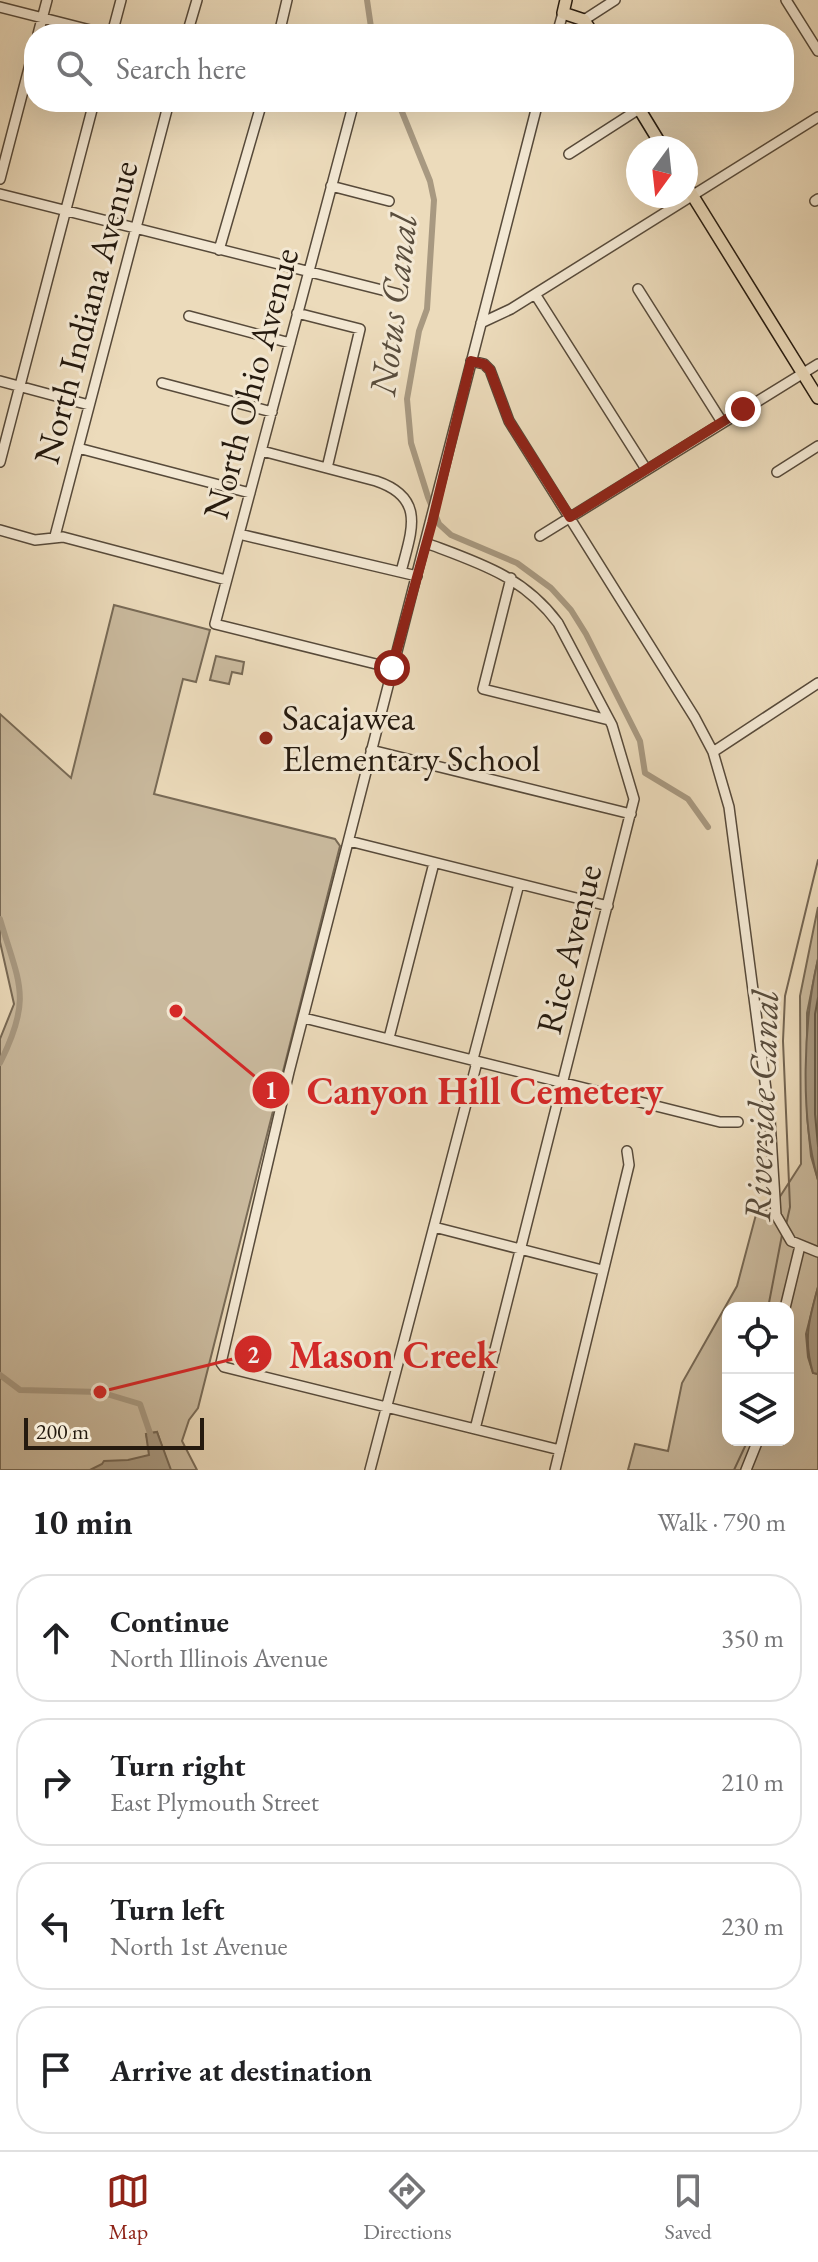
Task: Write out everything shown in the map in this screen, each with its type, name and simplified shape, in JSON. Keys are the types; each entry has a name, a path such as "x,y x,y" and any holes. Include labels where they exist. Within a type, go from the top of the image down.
{"main road":[{"path":"566,0 563,13 584,20 587,24"},
{"path":"641,112 656,136"},
{"path":"698,204 818,398"}],"street":[{"path":"40,24 47,0"},
{"path":"115,24 121,0"},
{"path":"190,24 197,0"},
{"path":"281,24 287,0"},
{"path":"584,20 615,0"},
{"path":"786,0 818,51"},
{"path":"0,7 68,24"},
{"path":"560,24 563,13"},
{"path":"0,179 24,87"},
{"path":"0,462 91,112"},
{"name":"North Indiana Avenue","path":"55,536 166,112"},
{"path":"219,250 259,112"},
{"name":"North Ohio Avenue","path":"351,112 215,624 392,668"},
{"path":"535,112 432,523 371,750 253,1222 221,1363 224,1367 560,1450"},
{"path":"569,154 628,112"},
{"path":"698,193 818,117"},
{"path":"331,186 389,201"},
{"path":"0,194 398,294"},
{"path":"481,323 492,320 674,208"},
{"path":"638,289 722,422"},
{"path":"535,294 646,469"},
{"path":"297,313 360,329 327,468"},
{"path":"189,316 290,343"},
{"path":"471,361 484,364 490,370 509,421 695,718 713,752 729,807 770,1120 776,1215 783,1230 800,1246 818,1252"},
{"path":"540,536 818,364"},
{"path":"0,381 89,405"},
{"path":"162,383 272,412"},
{"path":"777,472 818,446"},
{"path":"78,448 250,493"},
{"path":"262,451 388,485 403,496 409,506 412,525 401,572"},
{"path":"0,530 35,540 55,536 226,580"},
{"path":"239,534 417,576"},
{"name":"Rice Avenue","path":"426,543 484,564 511,578 548,610 558,623 609,720 634,799 475,1429"},
{"path":"511,578 483,689 609,720"},
{"path":"713,752 818,683"},
{"path":"371,750 631,814"},
{"path":"349,841 608,906"},
{"path":"389,1038 434,863"},
{"path":"370,1470 476,1066 473,1059 519,884"},
{"path":"304,1018 720,1122 738,1122"},
{"path":"555,1470 629,1165 627,1151"},
{"path":"434,1227 602,1270"},
{"path":"786,1302 800,1246"},
{"path":"746,1470 756,1446"}],"shaded area":[{"path":"114,605 210,630 196,682 183,679 154,794 335,839 340,846 198,1408 189,1420 182,1441 197,1470 170,1470 157,1432 146,1434 154,1470 0,1470 0,1039 14,1004 0,942 0,714 71,778"},
{"path":"216,656 244,662 242,674 232,672 229,684 210,680"},
{"path":"818,907 818,959 807,1013 807,1115 811,1156 818,1180 818,1287 806,1334 808,1357 813,1373 818,1374 818,1470 628,1470 635,1444 668,1451 682,1383 722,1312 722,1446 794,1446 794,1302 728,1302 737,1286 758,1207 770,1212 801,1164 800,996"}],"water":[{"path":"818,959 818,1180 808,1128 806,1070 809,1011"},
{"path":"818,1287 818,1374 813,1373 808,1340"},
{"path":"157,1432 171,1470 90,1470 104,1461 149,1455 146,1434"}],"waterway":[{"name":"Notus Canal","path":"367,0 371,24"},
{"name":"Notus Canal","path":"402,112 430,181 434,200 427,309 419,331 407,399 411,443 439,524 451,535 517,563 551,588 571,610 640,741 645,773 688,799 708,827"},
{"name":"Riverside Canal","path":"786,1225 790,1207 783,1041 785,996 818,860"},
{"path":"0,919 20,991 17,1022 0,1063"},
{"name":"Riverside Canal","path":"769,1302 782,1235"},
{"path":"0,1375 20,1390 100,1392 140,1404 152,1439"},
{"name":"Riverside Canal","path":"734,1470 745,1446"}],"place":[{"name":"Sacajawea Elementary School","path":"266,738"},
{"name":"Canyon Hill Cemetery","path":"176,1011"},
{"name":"Mason Creek","path":"100,1392"}],"route":[{"path":"392,668 432,523 471,361 484,364 490,370 509,421 570,517 743,409"}]}
